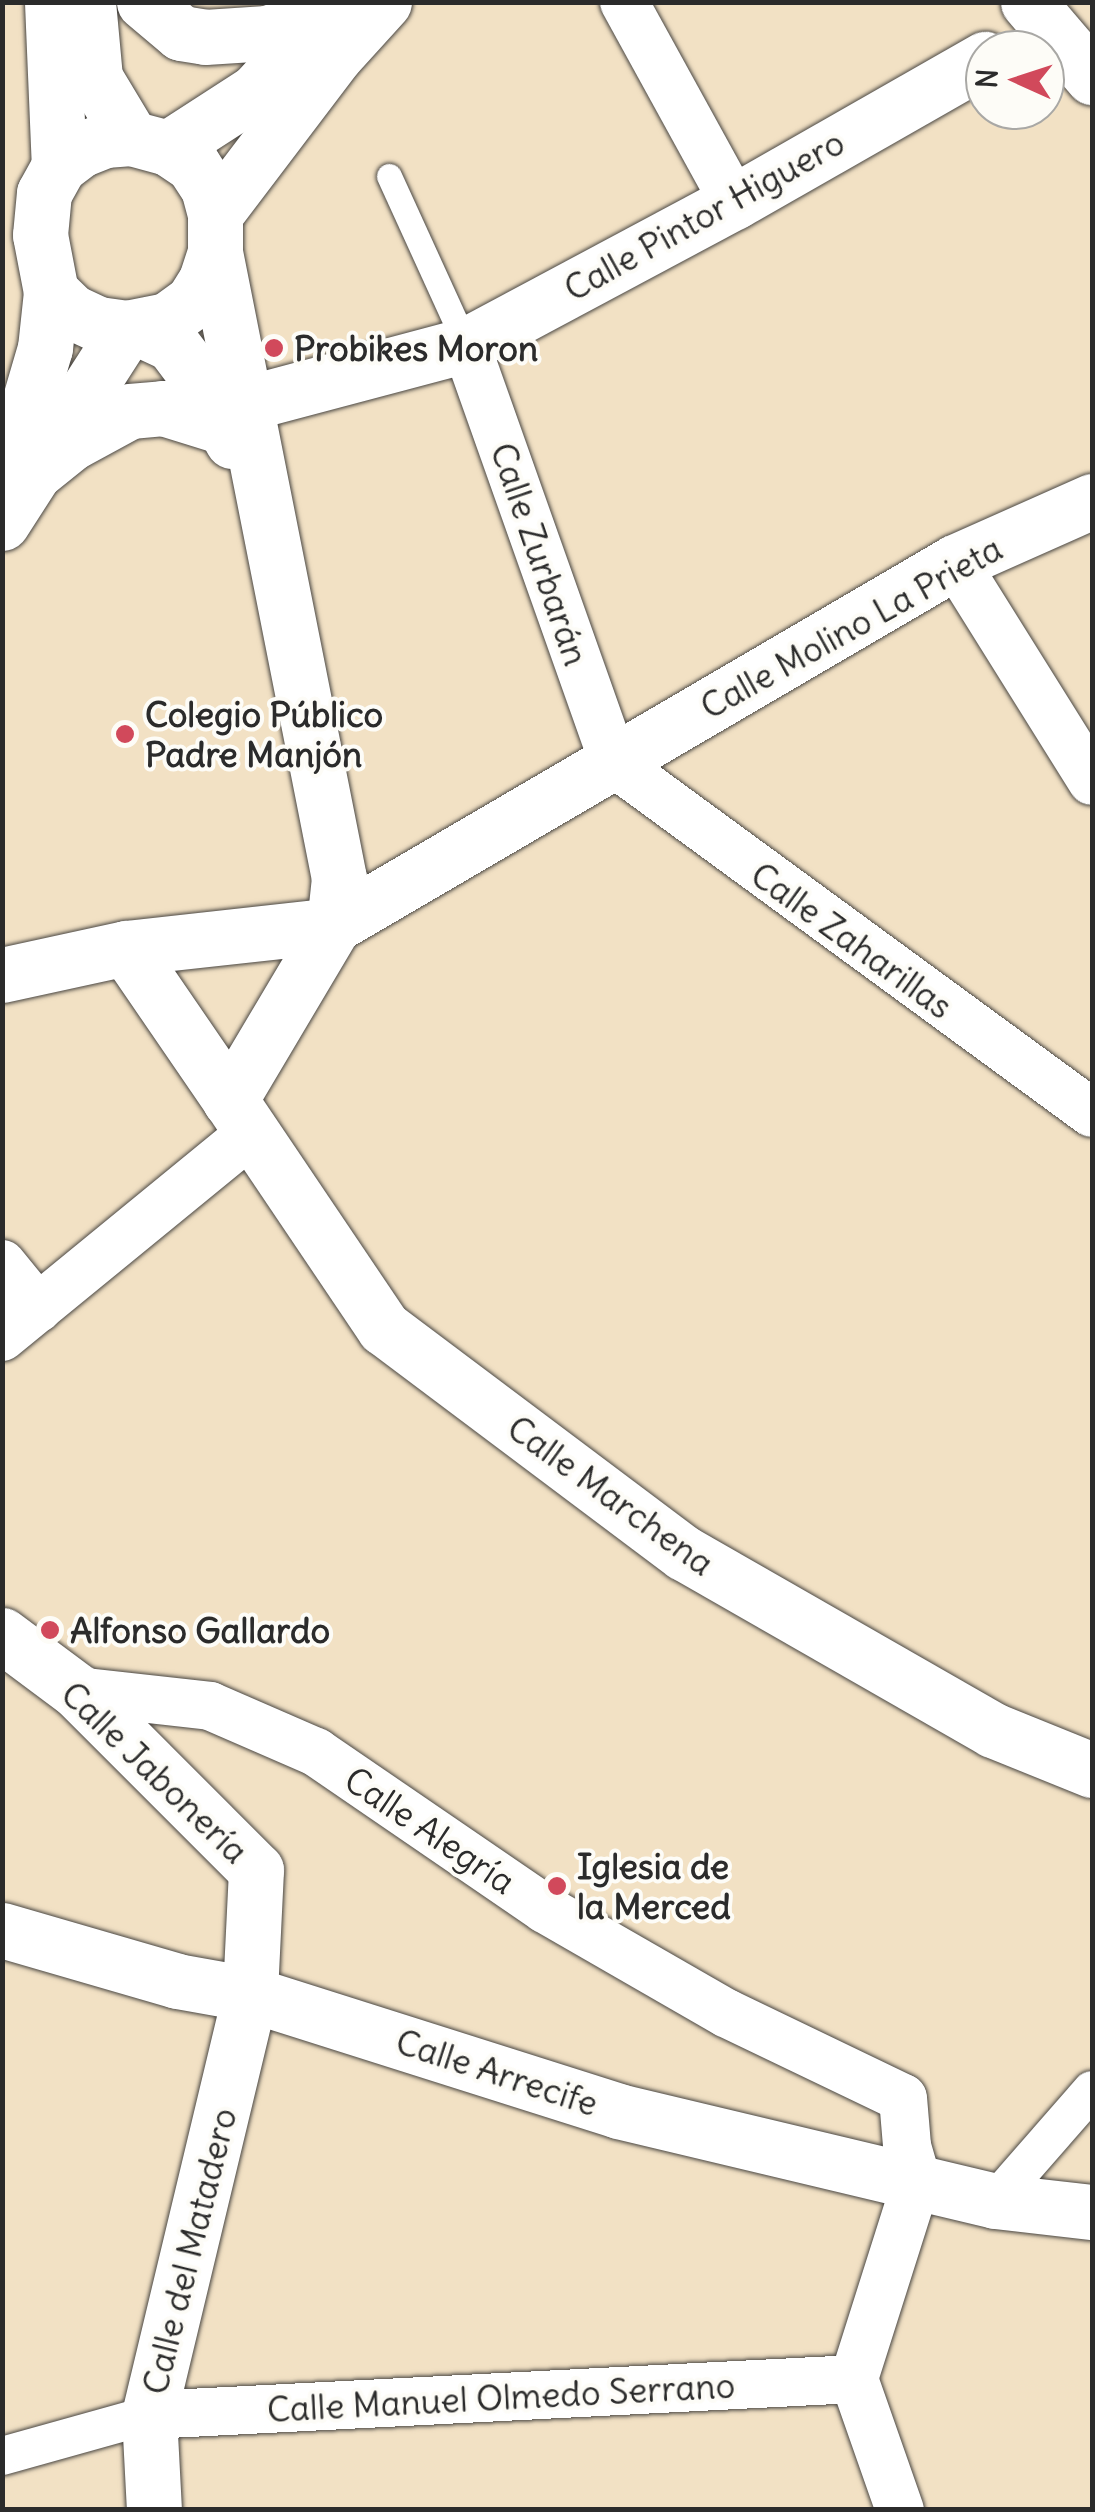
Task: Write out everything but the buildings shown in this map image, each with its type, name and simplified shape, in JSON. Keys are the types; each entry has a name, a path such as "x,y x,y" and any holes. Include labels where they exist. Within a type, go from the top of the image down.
{"street":[{"path":"52,2 59,166"},
{"path":"2,1264 20,1322 242,1115 334,925 339,878 260,487 234,416 208,188 193,165 150,143 95,78 88,2"},
{"path":"144,2 180,33 206,37 267,33 332,7"},
{"path":"17,484 132,328 167,320 192,302 206,280 215,233 335,56 384,2"},
{"path":"624,2 734,202"},
{"path":"2,524 17,484 45,348 51,292 40,234 44,194 59,166 80,150 105,140 150,143 256,91 332,7"},
{"path":"1025,26 1092,77"},
{"name":"Calle Pintor Higuero","path":"234,416 466,344 734,202 965,70"},
{"path":"51,292 72,312 98,324 132,328 172,344 234,416"},
{"name":"Calle Zurbarán","path":"466,344 614,763"},
{"path":"17,484 71,443 130,412 163,408 234,416"},
{"name":"Calle Molino La Prieta","path":"614,763 954,562 1092,501"},
{"path":"954,562 1092,781"},
{"path":"2,975 126,948 334,925 614,763"},
{"name":"Calle Zaharillas","path":"614,763 1092,1113"},
{"name":"Calle Marchena","path":"126,948 384,1328 684,1554 993,1730 1092,1770"},
{"name":"Calle Jabonería","path":"2,1635 77,1691 256,1870 250,1994"},
{"name":"Calle Alegría","path":"77,1691 210,1706 316,1752 545,1910 726,2013 903,2098 907,2146 918,2180"},
{"name":"Calle Arrecife","path":"2,1930 177,1981 250,1994 618,2111 918,2180 994,2202 1092,2212"},
{"name":"Calle del Matadero","path":"154,2510 149,2415 250,1994"},
{"path":"994,2202 1092,2090"},
{"path":"900,2510 854,2379 918,2180"},
{"name":"Calle Manuel Olmedo Serrano","path":"149,2415 854,2379"},
{"path":"2,2456 149,2415"}],"lane":[{"path":"389,176 466,344"}],"place":[{"name":"Probikes Moron","path":"274,348"},
{"name":"Colegio Público Padre Manjón","path":"125,734"},
{"name":"Alfonso Gallardo","path":"50,1630"},
{"name":"Iglesia de la Merced","path":"557,1886"}]}
